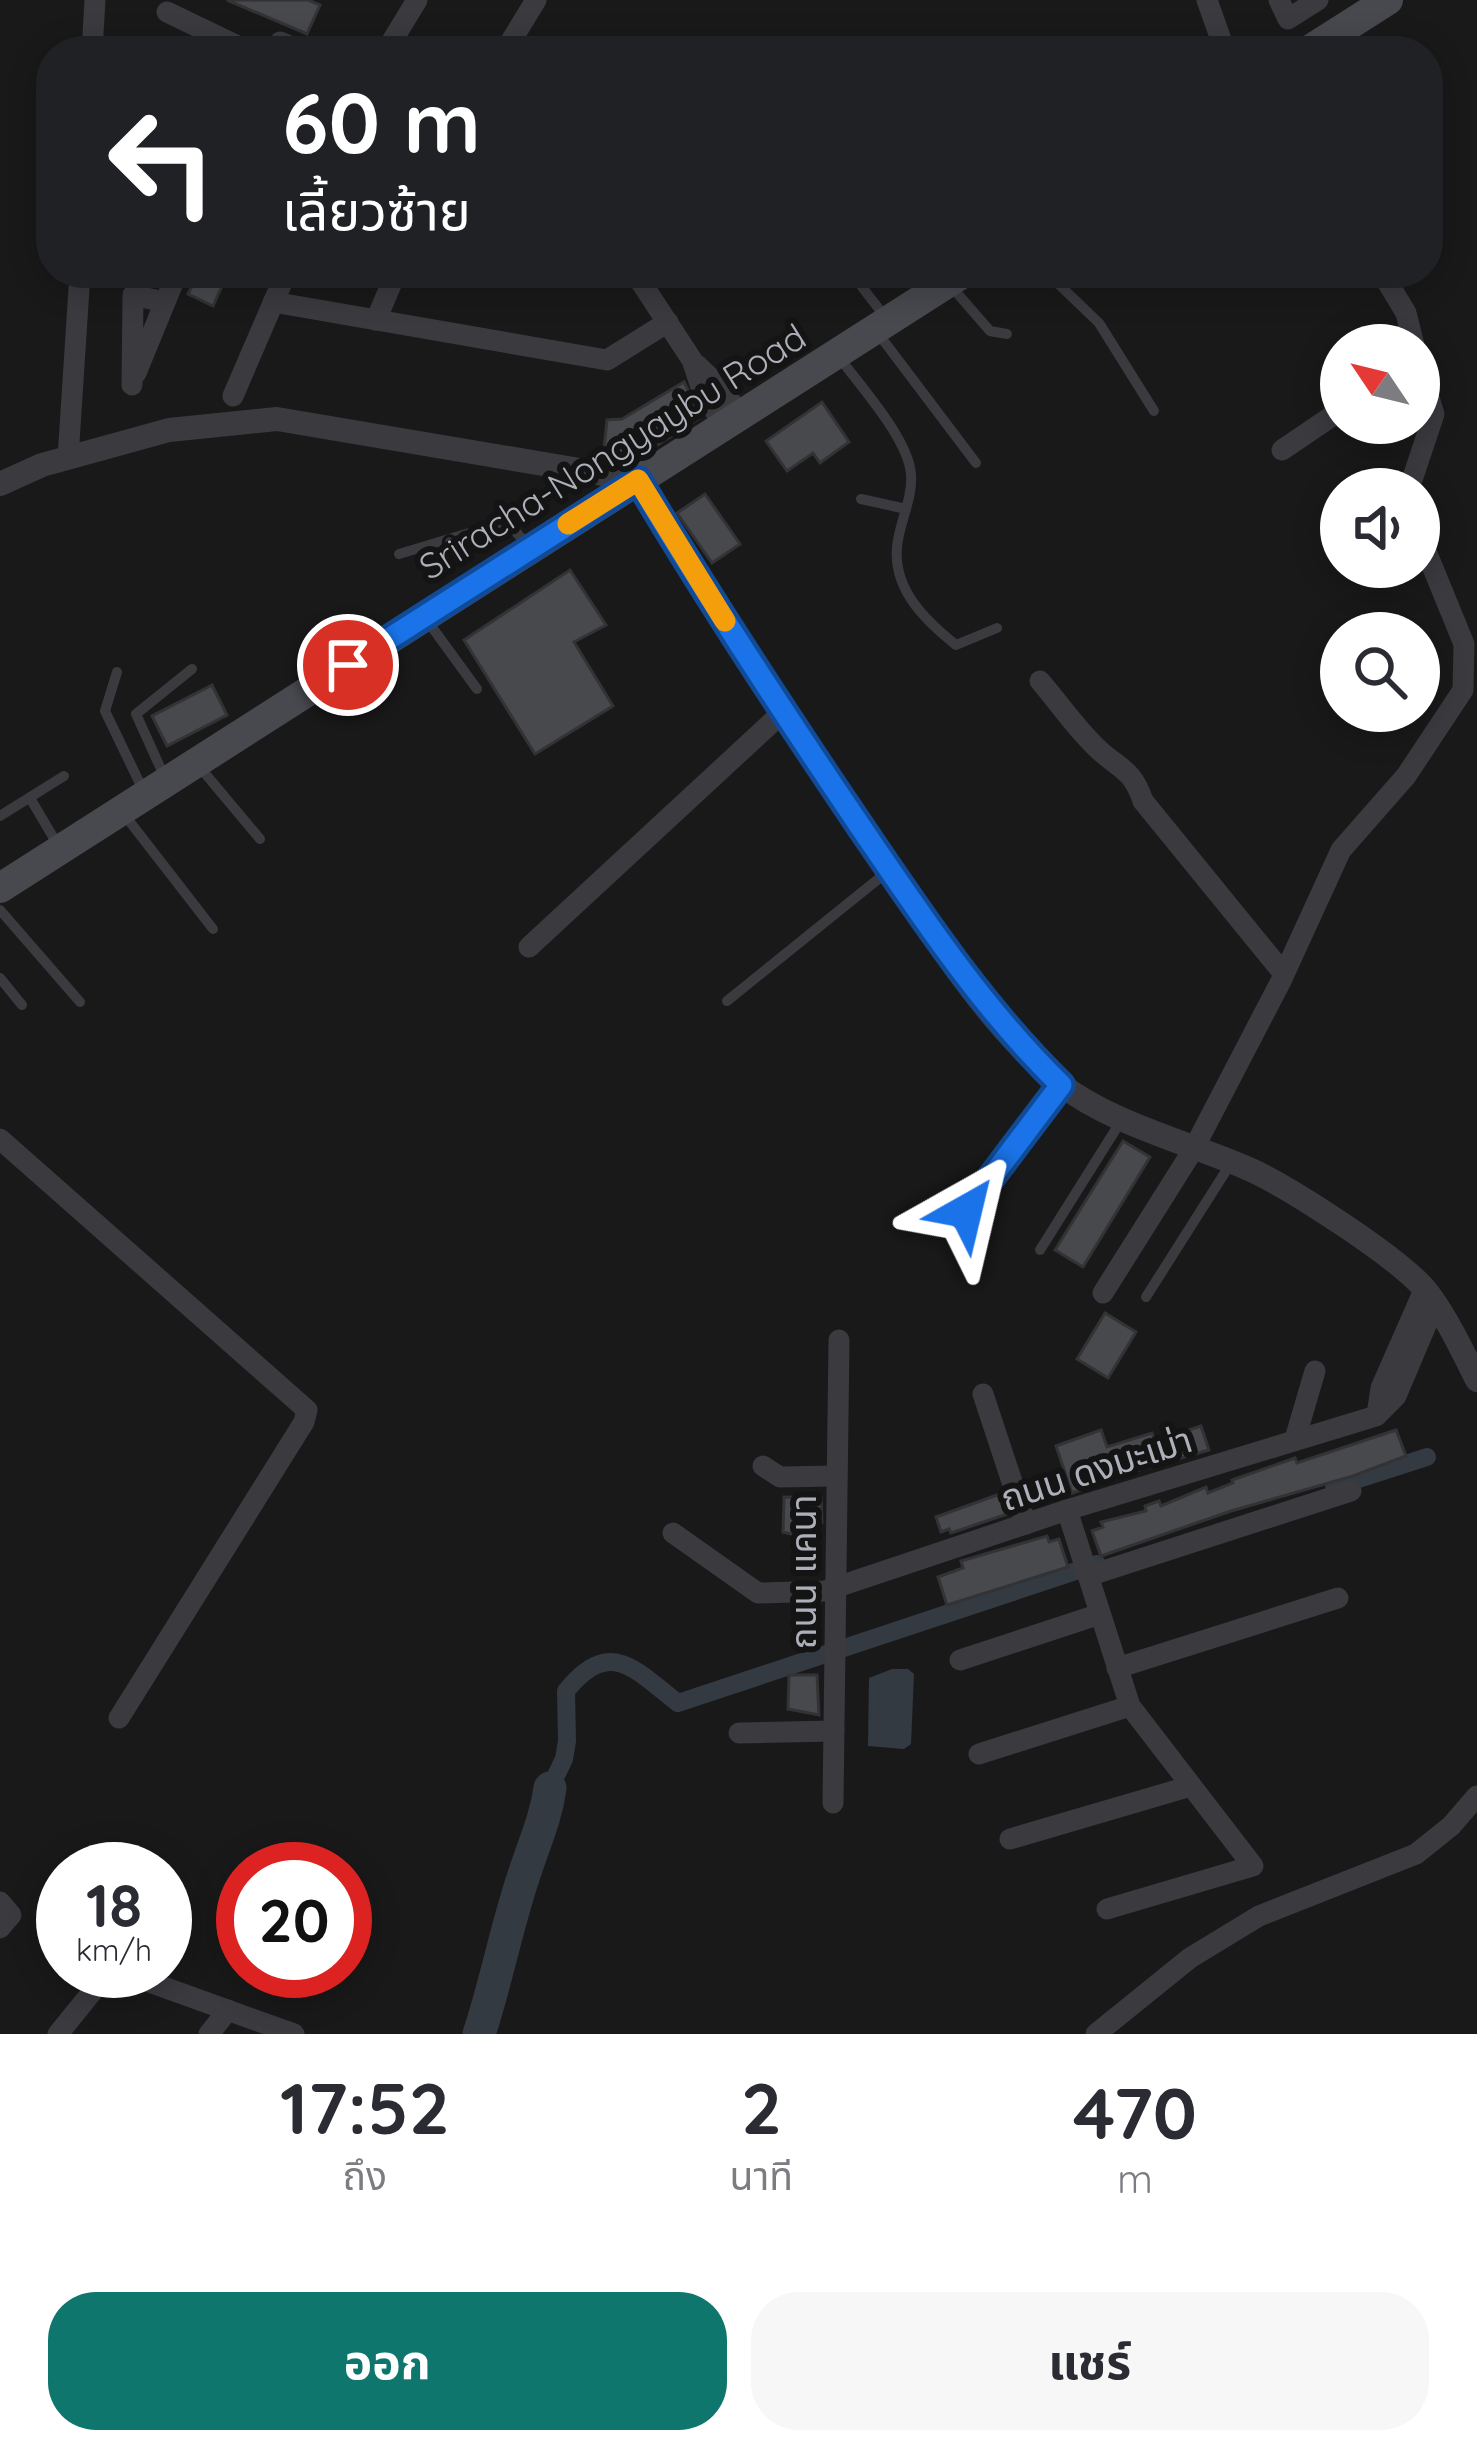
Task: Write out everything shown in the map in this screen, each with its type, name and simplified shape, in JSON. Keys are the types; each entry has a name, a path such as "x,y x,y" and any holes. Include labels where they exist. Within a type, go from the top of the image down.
{"main road":[{"path":"1332,36 1388,0"},
{"name":"Sriracha-Nongyaybu Road","path":"0,888 934,288"}],"street":[{"path":"93,36 95,0"},
{"path":"395,36 417,0"},
{"path":"514,36 536,0"},
{"path":"1207,0 1220,36"},
{"path":"1283,10 1318,0"},
{"path":"167,12 217,36"},
{"path":"68,458 79,288"},
{"path":"132,385 170,288"},
{"path":"233,395 279,288"},
{"path":"376,320 390,288"},
{"path":"645,288 692,360 720,387 733,421"},
{"path":"1391,288 1409,324"},
{"path":"273,302 607,360 668,322"},
{"path":"0,484 68,458 169,430 277,419 638,480 783,712 889,870 1010,1036 1061,1085 1193,1150 1250,1169 1322,1210 1430,1296 1477,1380"},
{"path":"1282,450 1320,424"},
{"path":"1103,1293 1193,1150 1285,974 1341,850 1421,755 1463,690 1470,673 1464,644 1440,585"},
{"path":"1040,681 1101,752 1136,780 1143,801 1285,974"},
{"path":"530,947 783,712"},
{"path":"0,1139 307,1410 304,1422 119,1718"},
{"name":"ถนน ดงมะเม่า","path":"673,1533 758,1593 837,1587 1067,1510 1376,1416 1381,1388 1430,1296"},
{"name":"ถนน แคนา","path":"833,1803 839,1340"},
{"path":"1295,1439 1315,1371"},
{"path":"983,1394 1026,1524"},
{"path":"763,1466 780,1477 835,1476"},
{"path":"1085,1567 1352,1491"},
{"path":"1067,1510 1130,1706 1253,1866 1107,1909"},
{"path":"1118,1667 1338,1598"},
{"path":"960,1660 1100,1614"},
{"path":"979,1754 1130,1706"},
{"path":"739,1733 834,1731"},
{"path":"1010,1838 1191,1786"},
{"path":"1096,2034 1190,1958 1259,1916 1417,1854 1477,1796"},
{"path":"0,1902 11,1915 0,1928"},
{"path":"192,1997 294,2034"},
{"path":"58,2034 87,1998"},
{"path":"209,2034 228,2010"}],"lane":[{"path":"863,288 882,325 976,463"},
{"path":"954,288 990,331 1007,334"},
{"path":"1063,288 1099,323 1154,411"},
{"path":"837,354 898,439 911,473 896,550 904,586 923,618 956,645 997,628"},
{"path":"861,499 906,509"},
{"path":"399,554 479,530 512,526 530,549"},
{"path":"424,616 477,689"},
{"path":"144,795 136,714 192,669"},
{"path":"117,672 105,711 213,928"},
{"path":"195,763 260,839"},
{"path":"0,816 64,776"},
{"path":"30,798 60,849"},
{"path":"727,1001 889,870"},
{"path":"0,910 80,1002"},
{"path":"0,978 22,1005"},
{"path":"966,1211 1061,1085"},
{"path":"1040,1250 1123,1118"},
{"path":"1146,1297 1231,1163"}],"shaded area":[{"path":"892,1669 914,1674 911,1744 904,1749 868,1746 869,1678"}],"building":[{"path":"227,0 308,0 320,5 307,34"},
{"path":"191,288 221,288 213,306 188,294"},
{"path":"684,382 701,417 634,460 603,457 607,420 622,419"},
{"path":"822,402 849,442 820,463 813,453 787,471 766,441"},
{"path":"705,494 740,544 712,563 677,513"},
{"path":"570,570 606,625 574,642 613,706 535,754 464,640"},
{"path":"212,685 227,715 167,746 152,716"},
{"path":"1123,1141 1150,1157 1083,1267 1055,1250"},
{"path":"1105,1313 1136,1332 1108,1378 1077,1359"},
{"path":"1201,1426 1209,1450 1129,1473 1128,1468 1090,1480 1093,1486 1072,1493 1056,1446 1101,1430 1107,1447 1152,1433 1155,1441"},
{"path":"1396,1430 1406,1456 1101,1556 1092,1531 1103,1527 1101,1522 1146,1511 1145,1506 1159,1501 1161,1506 1206,1487 1208,1493 1295,1458 1297,1463"},
{"path":"1000,1494 1007,1514 941,1532 936,1517"},
{"path":"784,1497 821,1498 822,1522 812,1521 812,1539 783,1532"},
{"path":"1047,1536 1049,1542 1059,1539 1068,1567 947,1605 938,1577 963,1568 961,1561"},
{"path":"789,1675 817,1675 819,1715 788,1709"}],"waterway":[{"path":"1334,1487 1427,1457"},
{"path":"550,1788 567,1741 566,1691 596,1665 609,1662 635,1670 678,1703 1097,1564"},
{"path":"479,2034 550,1788"}],"slow traffic":[{"path":"568,524 638,480 725,621"}],"route":[{"path":"348,665 638,480 783,712 927,926 1010,1036 1061,1085 966,1211"}]}
